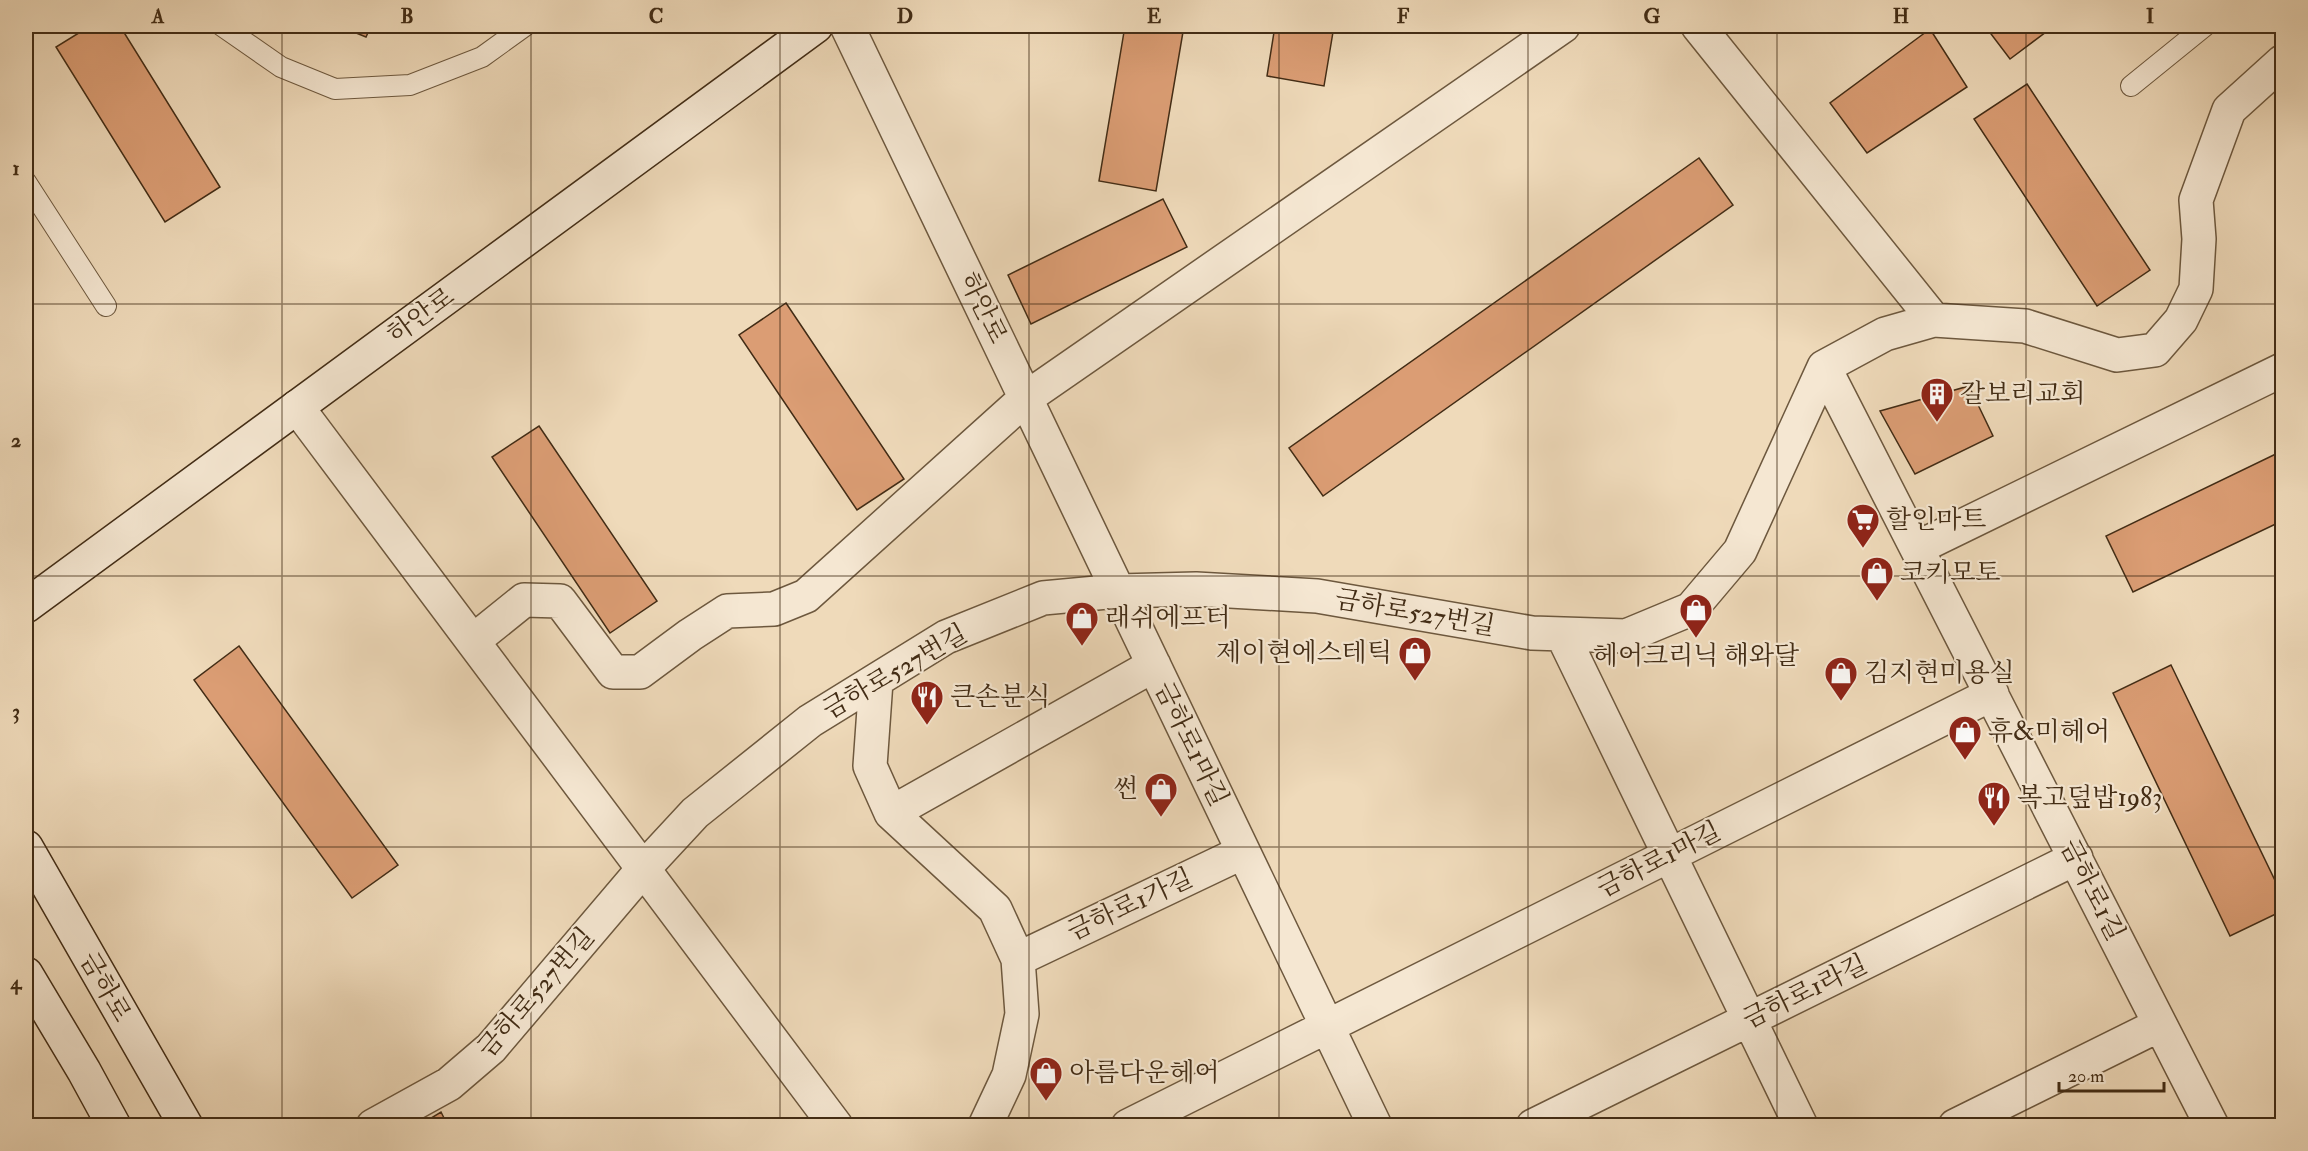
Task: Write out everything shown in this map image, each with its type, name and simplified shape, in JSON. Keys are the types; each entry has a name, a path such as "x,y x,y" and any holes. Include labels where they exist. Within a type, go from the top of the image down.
{"street":[{"name":"하안로","path":"26,606 816,26"},
{"name":"하안로","path":"847,26 1118,591"},
{"path":"473,641 524,600 560,601 613,672 640,672 727,611 774,609 806,596 1026,398 1563,26"},
{"path":"1698,26 1934,320"},
{"path":"1824,367 1885,334 1934,320 2025,326 2117,355 2156,350 2181,320 2196,288 2199,240 2196,200 2229,110 2283,62"},
{"name":"금하로1길","path":"1824,367 2212,1125"},
{"name":"금하로527번길","path":"373,1125 449,1084 491,1048 644,868 704,806 810,721 946,637 1043,598 1118,591 1196,589 1317,596 1532,633 1626,636 1691,609 1740,551 1824,367"},
{"path":"1917,548 2283,370"},
{"path":"297,407 836,1125"},
{"name":"금하로1마길","path":"1118,591 1327,1026"},
{"path":"1562,634 1801,1125"},
{"path":"891,813 1154,665"},
{"path":"876,681 870,765 891,813 995,909 1018,959 1022,1014 1009,1074 985,1125"},
{"name":"금하로1마길","path":"1128,1125 1992,694"},
{"name":"금하로","path":"26,847 186,1125"},
{"name":"금하로1가길","path":"1018,959 1243,852"},
{"name":"금하로1라길","path":"1533,1125 2076,858"},
{"path":"26,974 114,1125"},
{"path":"1955,1125 2005,1114 2160,1025"},
{"path":"1327,1026 1375,1125"}],"lane":[{"path":"222,26 281,67 335,89 410,85 482,57 525,26"},
{"path":"2131,86 2205,26"},
{"path":"26,182 106,306"}],"building":[{"path":"90,26 120,26 220,187 165,222 56,47"},
{"path":"339,26 371,26 366,37"},
{"path":"1125,26 1184,26 1156,191 1099,181"},
{"path":"1275,26 1334,26 1324,86 1267,76"},
{"path":"1985,26 2054,26 2010,59"},
{"path":"1930,29 1967,87 1867,153 1830,103"},
{"path":"2027,84 2150,270 2097,306 1974,119"},
{"path":"1699,158 1733,205 1323,496 1289,448"},
{"path":"1163,199 1187,247 1031,324 1008,275"},
{"path":"786,303 904,479 857,510 739,335"},
{"name":"갈보리교회","path":"1969,386 1993,436 1915,474 1880,411"},
{"path":"539,426 657,601 610,633 492,457"},
{"path":"2282,451 2282,521 2133,592 2106,536"},
{"path":"239,646 398,865 352,898 194,680"},
{"path":"2171,665 2282,895 2282,911 2230,936 2113,693"},
{"path":"441,1112 448,1126 418,1126"}],"place":[{"name":"갈보리교회","path":"1937,423"},
{"name":"할인마트","path":"1863,549"},
{"name":"코키모토","path":"1877,602"},
{"name":"헤어크리닉 해와달","path":"1696,639"},
{"name":"래쉬에프터","path":"1082,647"},
{"name":"제이현에스테틱","path":"1415,682"},
{"name":"김지현미용실","path":"1841,702"},
{"name":"큰손분식","path":"927,726"},
{"name":"휴&미헤어","path":"1965,761"},
{"name":"썬","path":"1161,818"},
{"name":"복고덮밥1983","path":"1994,827"},
{"name":"아름다운헤어","path":"1046,1102"}]}
